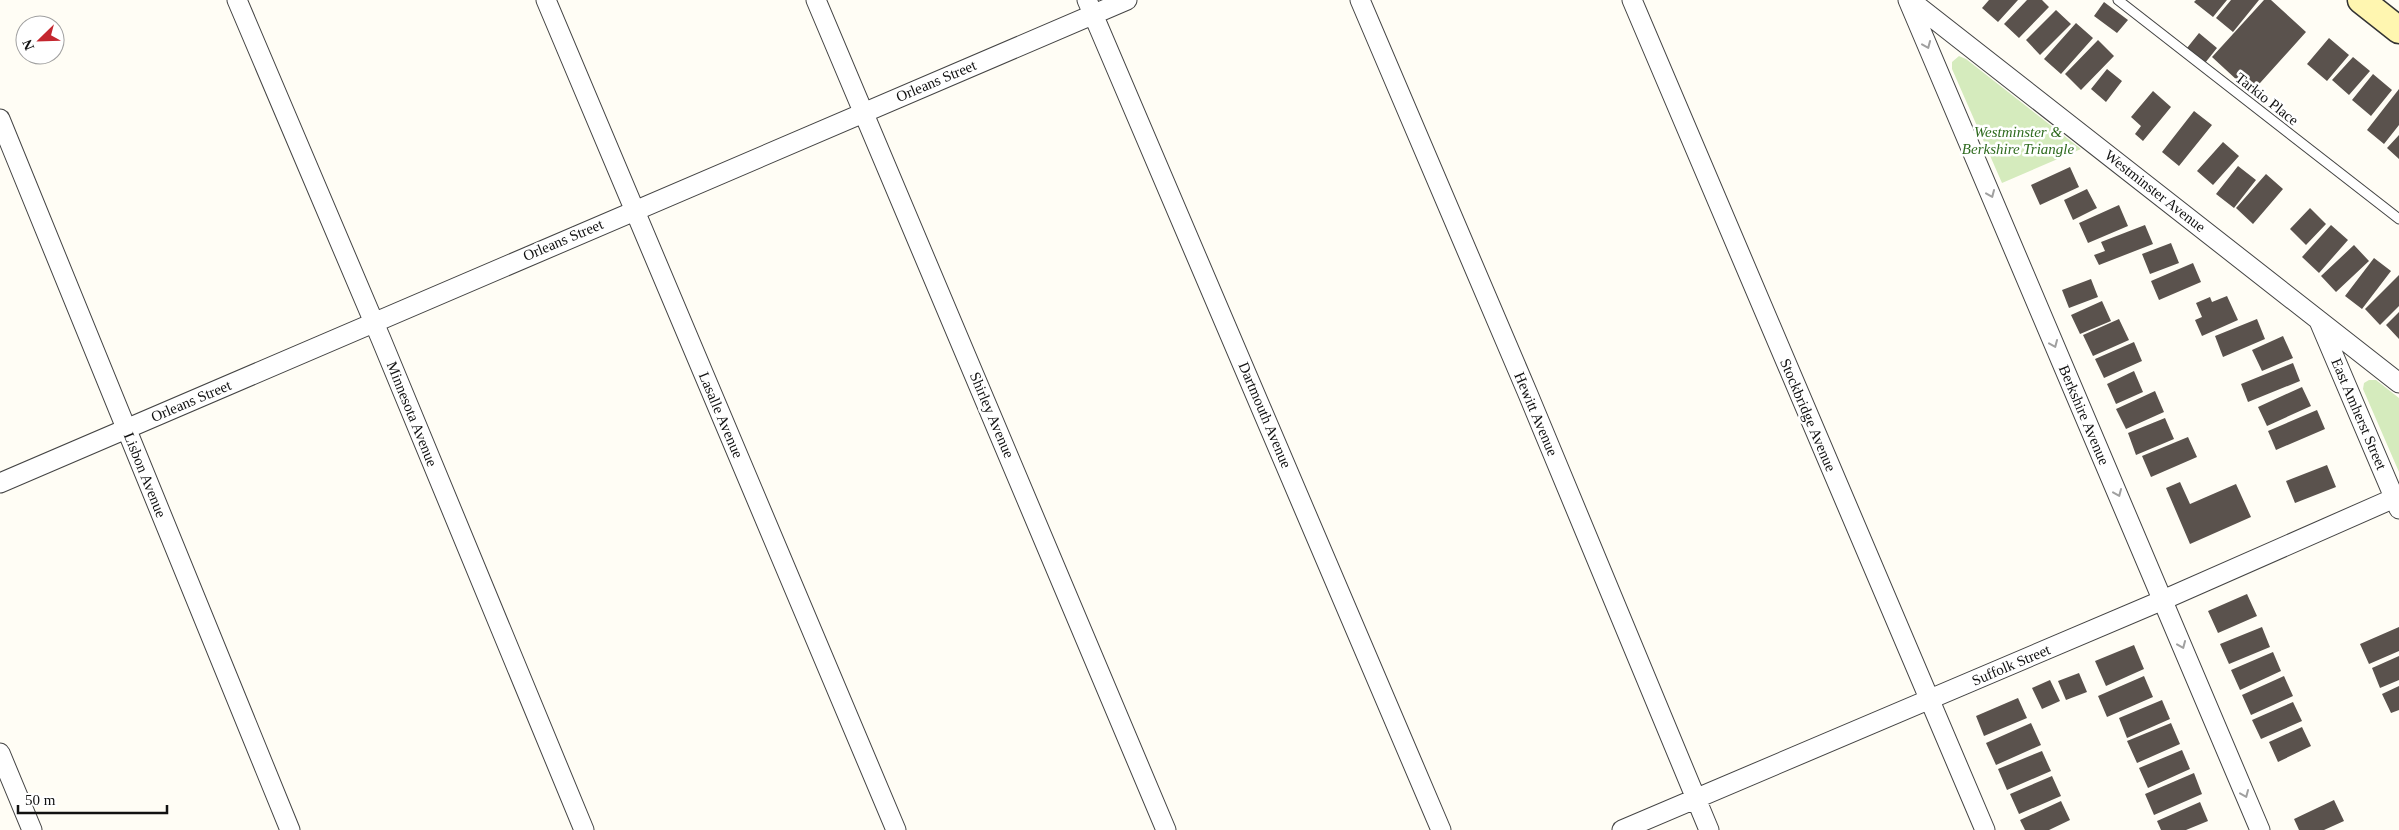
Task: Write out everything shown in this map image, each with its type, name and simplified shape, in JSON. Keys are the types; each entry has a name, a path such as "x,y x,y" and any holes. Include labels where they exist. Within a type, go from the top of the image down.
{"street":[{"name":"Minnesota Avenue","path":"238,0 374,322 584,830"},
{"name":"Lasalle Avenue","path":"546,0 896,830"},
{"name":"Shirley Avenue","path":"816,0 1166,830"},
{"name":"Orleans Street","path":"0,483 864,111 1090,7 1127,0"},
{"name":"Hewitt Avenue","path":"1360,0 1528,394 1709,830"},
{"name":"Stockbridge Avenue","path":"1632,0 1985,830"},
{"name":"Westminster Avenue","path":"1909,0 2399,383"},
{"name":"Berkshire Avenue","path":"1909,0 2260,830"},
{"path":"2361,0 2399,30"},
{"name":"Dartmouth Avenue","path":"1090,7 1441,830"},
{"name":"Lisbon Avenue","path":"0,119 290,830"},
{"name":"East Amherst Street","path":"2319,320 2398,501"},
{"name":"Suffolk Street","path":"1622,830 2398,501"},
{"path":"0,753 32,830"}],"lane":[{"name":"Tarkio Place","path":"2118,0 2399,220"}],"green space":[{"name":"Westminster & Berkshire Triangle","path":"1959,56 1966,59 2081,149 2002,183 1952,69 1952,62"},
{"path":"2369,380 2376,380 2399,398 2399,472 2363,389 2364,383"}],"building":[{"path":"1989,0 2018,0 1998,22 1982,8"},
{"path":"2027,0 2042,0 2049,7 2019,38 2004,24"},
{"path":"2196,0 2227,0 2213,17 2194,2"},
{"path":"2231,0 2259,0 2233,32 2216,18"},
{"path":"2264,0 2271,0 2306,32 2251,93 2212,57"},
{"path":"2104,2 2128,20 2117,33 2094,16"},
{"path":"2056,10 2071,24 2040,55 2026,40"},
{"path":"2076,23 2093,38 2061,74 2044,59"},
{"path":"2199,33 2217,48 2205,63 2187,48"},
{"path":"2329,38 2349,55 2327,81 2307,64"},
{"path":"2098,40 2114,56 2081,90 2065,74"},
{"path":"2353,57 2370,71 2349,95 2332,80"},
{"path":"2107,69 2122,81 2106,102 2091,89"},
{"path":"2373,74 2392,90 2371,116 2352,100"},
{"path":"2399,89 2399,125 2384,144 2367,130"},
{"path":"2153,91 2171,107 2143,141 2135,134 2141,126 2131,117"},
{"path":"2194,111 2212,125 2179,166 2162,152"},
{"path":"2399,135 2399,159 2387,148"},
{"path":"2223,142 2239,156 2213,185 2197,171"},
{"path":"2238,166 2256,180 2234,208 2216,194"},
{"path":"2070,167 2079,187 2040,205 2031,185"},
{"path":"2266,174 2283,189 2253,224 2236,208"},
{"path":"2087,189 2097,208 2073,220 2064,200"},
{"path":"2119,205 2128,226 2088,243 2079,223"},
{"path":"2310,208 2326,224 2306,245 2290,229"},
{"path":"2145,225 2153,244 2099,265 2094,255 2105,251 2101,242"},
{"path":"2331,225 2348,240 2319,273 2302,257"},
{"path":"2171,243 2179,263 2150,274 2142,254"},
{"path":"2354,245 2369,261 2336,292 2321,276"},
{"path":"2374,258 2391,271 2362,309 2345,296"},
{"path":"2193,263 2201,282 2159,300 2151,281"},
{"path":"2399,275 2399,306 2380,325 2365,309"},
{"path":"2091,279 2098,297 2069,308 2062,290"},
{"path":"2227,296 2238,320 2202,336 2195,320 2202,317 2196,303 2210,297 2212,302"},
{"path":"2102,301 2111,321 2080,334 2071,315"},
{"path":"2399,312 2399,339 2386,325"},
{"path":"2119,319 2129,340 2093,356 2083,335"},
{"path":"2257,319 2265,339 2223,357 2215,336"},
{"path":"2283,336 2293,358 2262,371 2252,350"},
{"path":"2134,342 2142,361 2104,378 2095,359"},
{"path":"2293,363 2300,381 2248,402 2241,384"},
{"path":"2134,371 2143,392 2116,404 2107,384"},
{"path":"2302,387 2311,406 2267,426 2258,407"},
{"path":"2155,391 2164,412 2126,429 2116,409"},
{"path":"2317,410 2325,429 2276,450 2268,431"},
{"path":"2165,418 2174,439 2136,455 2128,433"},
{"path":"2188,437 2197,457 2151,477 2142,456"},
{"path":"2327,465 2336,487 2295,503 2286,481"},
{"path":"2180,482 2190,504 2236,484 2251,517 2190,544 2166,488"},
{"path":"2247,594 2257,616 2218,633 2208,611"},
{"path":"2262,627 2270,647 2229,664 2220,644"},
{"path":"2399,627 2399,651 2369,664 2360,644"},
{"path":"2134,645 2144,669 2106,686 2095,661"},
{"path":"2273,652 2281,671 2240,690 2231,670"},
{"path":"2399,656 2399,680 2380,688 2372,668"},
{"path":"2079,673 2087,692 2066,700 2058,681"},
{"path":"2144,676 2153,697 2107,717 2098,696"},
{"path":"2284,676 2293,696 2251,715 2242,695"},
{"path":"2050,680 2060,701 2042,709 2032,688"},
{"path":"2399,686 2399,710 2391,713 2382,694"},
{"path":"2018,698 2027,718 1984,736 1976,716"},
{"path":"2162,700 2170,719 2127,738 2119,718"},
{"path":"2293,702 2302,721 2261,739 2252,720"},
{"path":"2031,723 2041,745 1996,765 1986,743"},
{"path":"2171,723 2180,744 2137,763 2127,741"},
{"path":"2302,727 2311,746 2278,762 2269,742"},
{"path":"2182,750 2190,769 2148,788 2139,768"},
{"path":"2042,751 2051,771 2007,790 1998,769"},
{"path":"2194,773 2202,794 2154,815 2145,794"},
{"path":"2052,776 2061,796 2019,814 2010,794"},
{"path":"2334,800 2344,821 2324,830 2299,830 2294,819"},
{"path":"2061,801 2070,820 2049,830 2025,830 2020,820"},
{"path":"2200,802 2208,821 2186,830 2161,830 2157,821"}]}
